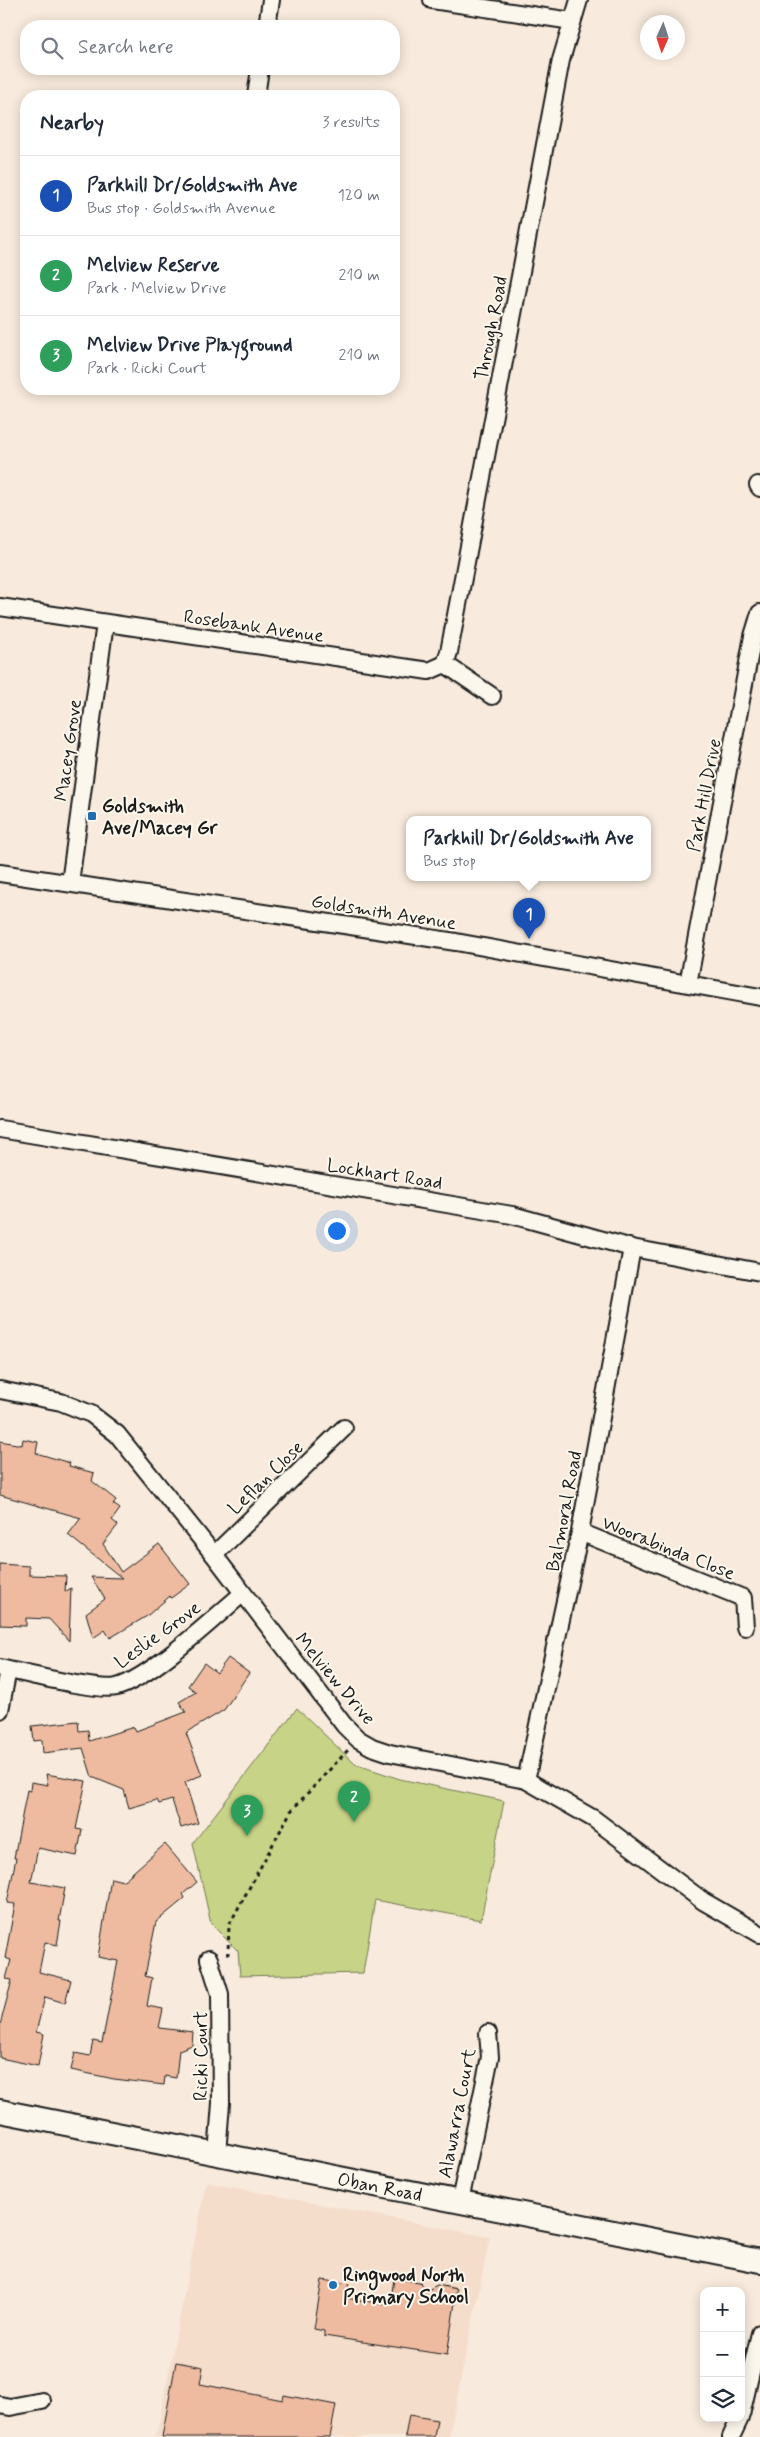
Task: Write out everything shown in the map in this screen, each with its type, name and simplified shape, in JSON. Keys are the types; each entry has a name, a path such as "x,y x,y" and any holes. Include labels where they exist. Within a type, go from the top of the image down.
{"street":[{"path":"268,20 271,0"},
{"path":"432,0 572,21"},
{"name":"Through Road","path":"445,664 451,643 561,60 579,0"},
{"path":"257,90 259,75"},
{"name":"Rosebank Avenue","path":"0,607 430,670 445,664"},
{"name":"Park Hill Drive","path":"688,984 753,636 760,613"},
{"name":"Macey Grove","path":"70,883 105,623"},
{"path":"445,664 492,696"},
{"name":"Goldsmith Avenue","path":"0,873 456,942 760,998"},
{"name":"Lockhart Road","path":"0,1129 512,1214 632,1248 760,1272"},
{"name":"Balmoral Road","path":"526,1780 580,1532 632,1248"},
{"name":"Melview Drive","path":"0,1390 61,1402 91,1414 117,1434 214,1555 320,1695 358,1739 372,1747 390,1753 526,1780 594,1819 703,1900 760,1934"},
{"name":"Leflan Close","path":"214,1555 344,1428"},
{"name":"Woorabinda Close","path":"580,1532 743,1598 745,1628"},
{"name":"Leslie Grove","path":"4,1669 97,1687 116,1687 133,1680 169,1654 242,1594"},
{"path":"0,1710 4,1669"},
{"name":"Ricki Court","path":"209,1959 220,1994 221,2103 217,2154"},
{"name":"Alawarra Court","path":"460,2201 490,2057 488,2033"},
{"name":"Oban Road","path":"0,2111 760,2261"},
{"path":"745,2399 760,2332"},
{"path":"0,2406 10,2407 42,2401"},
{"path":"731,2437 738,2422"}],"path":[{"path":"209,1959 228,1954 229,1926 291,1811 358,1739"}],"shaded area":[{"name":"Ringwood North Primary School","path":"206,2182 490,2237 449,2437 156,2437"}],"green space":[{"path":"297,1708 355,1764 400,1779 504,1801 481,1920 375,1900 363,1973 240,1976 238,1951 211,1924 193,1843"}],"building":[{"path":"23,1439 38,1442 36,1453 70,1463 69,1466 94,1473 92,1481 116,1500 113,1504 120,1509 112,1520 118,1525 103,1544 121,1572 159,1544 190,1584 171,1598 170,1596 147,1616 110,1638 105,1630 93,1638 86,1613 105,1599 91,1577 122,1578 68,1535 81,1518 0,1495 0,1441 22,1445"},
{"path":"0,1564 29,1566 29,1575 66,1576 65,1592 71,1588 69,1641 49,1619 26,1618 26,1626 0,1625"},
{"path":"228,1658 249,1673 224,1710 186,1733 202,1775 185,1782 198,1823 181,1828 172,1800 159,1804 157,1800 129,1808 124,1790 92,1777 83,1748 43,1753 42,1740 34,1741 32,1726 78,1721 79,1731 88,1730 89,1741 134,1727 136,1731 186,1712 179,1702 196,1692 188,1686 204,1663 217,1673"},
{"path":"46,1774 86,1781 76,1829 82,1830 77,1856 38,1848 31,1882 65,1888 57,1945 45,1942 39,1972 71,1980 65,2003 45,1997 36,2032 44,2034 38,2066 0,2058 0,2025 12,1980 6,1979 11,1960 5,1958 15,1904 7,1903 16,1858 14,1858 27,1790 30,1791 31,1782 48,1785"},
{"path":"165,1844 197,1882 183,1894 185,1898 156,1922 145,1976 152,1978 147,2006 163,2009 159,2028 193,2032 192,2045 179,2050 176,2078 165,2076 164,2085 114,2079 71,2070 75,2053 90,2056 93,2041 102,2043 118,1961 98,1957 111,1878 123,1881"},
{"path":"394,2279 420,2282 428,2290 437,2285 457,2289 447,2355 324,2336 324,2331 314,2329 322,2280 349,2284 346,2298 390,2305"},
{"path":"176,2362 203,2367 200,2384 283,2400 284,2395 336,2405 330,2437 162,2437"},
{"path":"409,2415 437,2420 434,2437 405,2437"}],"place":[{"name":"Goldsmith Ave/Macey Gr","path":"92,816"},
{"name":"Parkhill Dr/Goldsmith Ave","path":"529,939"},
{"name":"Melview Reserve","path":"354,1822"},
{"name":"Melview Drive Playground","path":"247,1836"},
{"name":"Ringwood North Primary School","path":"333,2285"}]}
